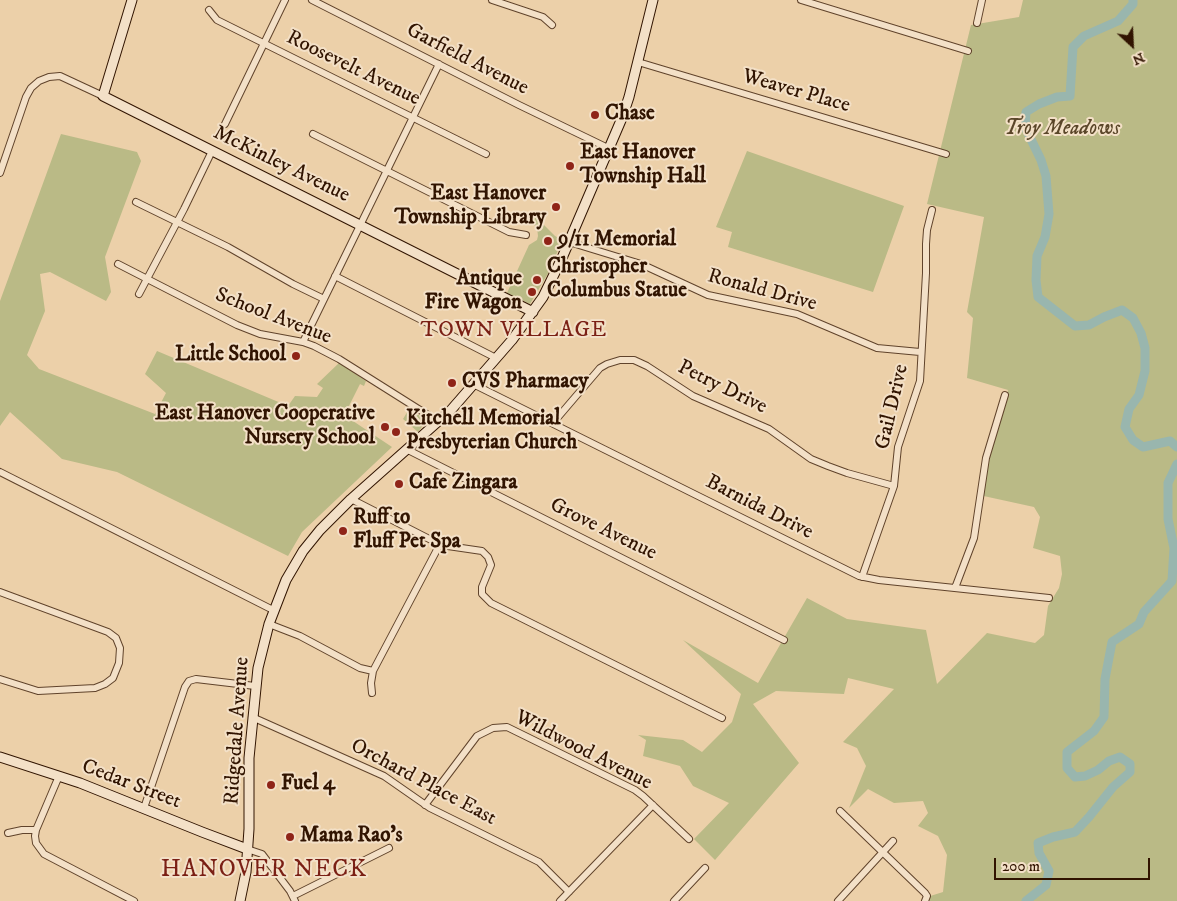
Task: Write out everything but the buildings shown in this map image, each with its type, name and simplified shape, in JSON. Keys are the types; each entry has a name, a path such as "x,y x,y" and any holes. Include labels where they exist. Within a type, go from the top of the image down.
{"main road":[{"path":"103,96 132,0"},
{"name":"Ridgedale Avenue","path":"240,901 246,872 249,829 249,758 255,686 262,645 274,610 293,566 309,542 351,499 439,422 496,358 533,312 549,285 569,242 622,118 638,62 652,0"},
{"name":"McKinley Avenue","path":"103,96 533,312"},
{"name":"Cedar Street","path":"0,757 59,776 247,849"}],"street":[{"path":"224,124 285,0"},
{"name":"Garfield Avenue","path":"312,0 608,148"},
{"path":"492,0 543,17 552,25"},
{"path":"801,0 968,51"},
{"path":"977,23 982,0"},
{"name":"Roosevelt Avenue","path":"209,10 217,20 486,154"},
{"name":"Weaver Place","path":"638,62 946,154"},
{"path":"303,342 386,170 440,64"},
{"path":"0,173 26,97 31,88 39,81 49,77 60,76 103,96"},
{"path":"313,134 509,232 526,235"},
{"path":"139,294 212,151"},
{"path":"136,202 228,247 293,284 324,299"},
{"name":"Gail Drive","path":"862,577 894,486 898,447 920,381 927,230 932,210"},
{"name":"Ronald Drive","path":"569,242 641,264 708,295 797,314 877,348 920,352"},
{"name":"School Avenue","path":"118,264 237,325 260,334 303,342 339,359 439,422"},
{"path":"335,276 496,358"},
{"name":"Petry Drive","path":"553,424 600,368 613,361 634,360 647,366 693,396 770,429 811,458 854,476 894,486"},
{"name":"Barnida Drive","path":"473,384 862,577 1048,598"},
{"path":"955,588 974,538 986,458 1005,395"},
{"name":"Grove Avenue","path":"408,450 784,640"},
{"path":"0,472 274,610"},
{"path":"351,499 440,544 478,550 487,555 491,562 491,569 481,589 486,599 722,718"},
{"path":"372,693 373,671 440,544"},
{"path":"0,592 108,632 116,638 120,648 113,678 95,688 38,691 0,679"},
{"path":"269,624 300,636 360,668 373,671"},
{"path":"144,808 189,681 196,679 255,686"},
{"name":"Orchard Place East","path":"252,717 384,776 425,805 539,862 568,892"},
{"name":"Wildwood Avenue","path":"425,805 477,736 486,730 500,727 526,736 635,790 690,839"},
{"path":"59,776 36,830 36,843 44,854 134,901"},
{"path":"560,901 653,805"},
{"path":"840,811 925,892 926,900"},
{"path":"8,833 36,830"},
{"path":"838,901 893,841"},
{"path":"247,849 262,854 294,898 389,848"},
{"path":"674,901 706,868"}],"green space":[{"name":"Troy Meadows","path":"1023,0 1177,0 1177,901 921,901 924,898 943,892 947,855 938,836 918,826 928,813 923,801 894,803 868,789 849,808 866,766 857,748 843,742 894,689 848,678 844,694 776,691 753,704 799,763 715,860 694,839 729,803 693,786 680,766 643,756 646,740 638,735 683,740 702,752 732,722 741,694 683,640 758,683 807,598 847,619 926,630 937,684 987,633 1035,643 1044,635 1048,606 1059,588 1062,574 1060,556 1033,548 1040,517 1034,507 979,495 1008,390 967,378 973,318 967,312 984,217 927,204 971,25 1019,17"},
{"path":"61,134 137,152 141,161 105,257 111,292 106,301 50,272 40,274 45,311 27,355 39,369 155,414 166,393 145,374 157,351 288,406 295,396 317,397 323,388 317,384 339,363 366,381 364,386 360,384 345,414 341,413 392,447 302,532 288,556 117,472 62,459 10,412 0,426 0,301"},
{"path":"747,151 904,206 873,292 728,247 732,232 716,227"},
{"path":"534,215 555,236 562,240 550,270 530,304 507,293 529,245 537,240 537,227 530,222"},
{"path":"409,409 427,420 418,432 403,419"}],"waterway":[{"path":"1133,0 1133,4 1118,21 1084,36 1073,47 1070,96 1057,97 1039,104 1026,112 1025,127 1041,160 1046,176 1049,214 1045,237 1037,256 1036,280 1038,297 1075,326 1089,325 1122,310 1133,318 1141,333 1145,348 1145,371 1139,395 1129,409 1125,427 1133,440 1143,447 1170,441 1177,447"},
{"path":"1026,901 1046,885 1049,871 1039,853 1038,843 1075,832 1113,787 1130,772 1130,764 1120,757 1109,761 1098,770 1085,776 1075,777 1067,768 1067,752 1094,731 1104,717 1105,679 1112,642 1139,624 1144,612 1172,581 1174,548 1168,519 1168,483 1177,464"}],"place":[{"name":"Chase","path":"595,115"},
{"name":"East Hanover Township Hall","path":"570,166"},
{"name":"East Hanover Township Library","path":"556,207"},
{"name":"9/11 Memorial","path":"548,241"},
{"name":"Christopher Columbus Statue","path":"537,280"},
{"name":"Antique Fire Wagon","path":"532,292"},
{"name":"Little School","path":"296,356"},
{"name":"CVS Pharmacy","path":"452,383"},
{"name":"East Hanover Cooperative Nursery School","path":"385,427"},
{"name":"Kitchell Memorial Presbyterian Church","path":"396,432"},
{"name":"Cafe Zingara","path":"399,484"},
{"name":"Ruff to Fluff Pet Spa","path":"343,531"},
{"name":"Fuel 4","path":"271,785"},
{"name":"Mama Rao's","path":"290,837"}],"district":[{"name":"TOWN VILLAGE","path":"514,331"},
{"name":"HANOVER NECK","path":"264,871"}]}
